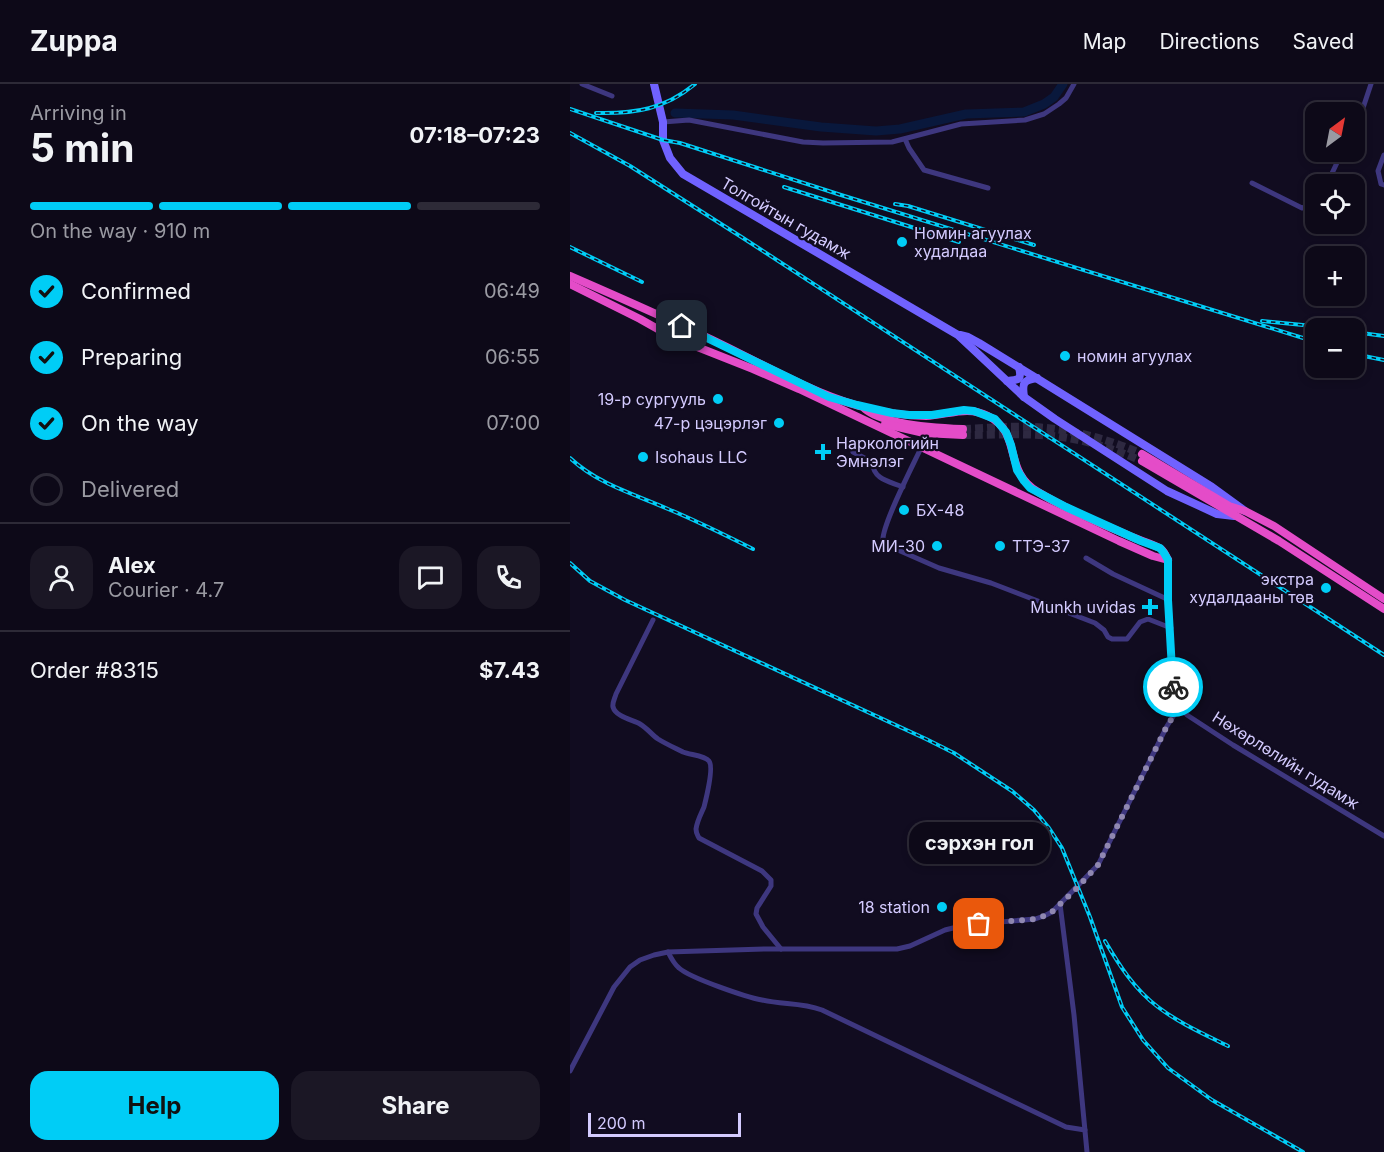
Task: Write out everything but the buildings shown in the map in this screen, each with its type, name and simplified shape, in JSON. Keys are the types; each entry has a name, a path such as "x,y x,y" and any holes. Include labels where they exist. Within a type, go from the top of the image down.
{"highway":[{"path":"570,276 678,324 829,397 863,407 909,415 932,415 969,410 987,415 998,422 1006,432 1017,470 1030,488 1066,507 1160,548 1168,560"},
{"path":"570,284 672,337 762,373 1144,552 1168,560"},
{"path":"863,407 877,417 963,432 924,433 875,421 867,423"},
{"path":"1384,599 1274,526 1245,510 1229,506 1142,458 1234,516 1279,541 1384,609"}],"main road":[{"name":"Толгойтын гудамж","path":"654,84 663,122 663,140 670,158 683,174 958,335 1024,397 1167,491 1217,514 1234,516"},
{"name":"Толгойтын гудамж","path":"958,335 974,340 1037,378 1202,480 1245,510"},
{"path":"1007,381 1019,378 1021,375 1019,368"},
{"path":"1024,397 1023,384 1037,378"}],"street":[{"path":"582,84 612,96"},
{"path":"663,122 689,120 802,142 892,142 961,124 1011,122 1044,114 1066,98 1074,84"},
{"path":"1365,102 1371,84"},
{"path":"905,139 924,170 988,188"},
{"path":"1384,156 1378,171 1381,184 1384,185"},
{"path":"1252,183 1302,208 1305,207"},
{"path":"921,448 887,522 883,541 939,568 991,583 1095,623 1112,639 1127,639 1140,622 1148,619 1171,628"},
{"path":"853,452 872,462 873,471 879,477 903,487"},
{"path":"1086,558 1113,574 1168,600"},
{"path":"570,1071 614,987 630,967 654,955 668,952 765,948 897,949 910,946 945,930 965,925 1035,919 1044,916 1060,904 1098,865 1167,726 1180,706 1174,699 1173,690 1168,560"},
{"path":"653,620 616,694 613,707 616,712 643,726 657,739 685,753 709,761 711,770 697,824 697,833 699,838 762,871 771,880 771,886 757,908 756,914 763,927 781,949"},
{"name":"Нөхөрлөлийн гудамж","path":"1180,706 1187,715 1233,745 1384,836"},
{"path":"1060,904 1088,1152"},
{"path":"668,952 678,968 690,975 754,999 803,1004 822,1010 1066,1128 1085,1130"}],"waterway":[{"path":"675,113 733,115 821,127 876,131 900,129 966,114 1024,112 1054,97 1063,84"}],"tunnel":[{"path":"963,429 1048,428 1103,439 1142,454"},
{"path":"963,435 1064,437 1121,452 1142,461"}],"railway":[{"path":"596,113 637,111 649,108 672,99 695,84"},
{"path":"570,109 663,140 680,143 1305,339"},
{"path":"570,133 630,166 743,238 1384,655"},
{"path":"784,187 959,242"},
{"path":"895,204 1034,245"},
{"path":"570,247 642,282"},
{"path":"1262,321 1305,325"},
{"path":"1365,333 1384,336"},
{"path":"1365,356 1384,360"},
{"path":"570,458 604,482 690,518 753,549"},
{"path":"570,563 590,581 625,600 926,739 954,753 1012,791 1034,810 1062,848 1090,917 1122,1007 1143,1040 1168,1068 1212,1100 1303,1152"},
{"path":"1105,941 1128,977 1150,1000 1166,1013 1228,1046"}],"way so far":[{"path":"979,924 1035,919 1044,916 1052,912 1098,865 1167,726 1180,706 1174,699 1173,687"}],"place":[{"name":"Номин агуулах худалдаа","path":"902,242"},
{"name":"номин агуулах","path":"1065,356"},
{"name":"19-р сургууль","path":"718,399"},
{"name":"47-р цэцэрлэг","path":"779,423"},
{"name":"Наркологийн Эмнэлэг","path":"823,452"},
{"name":"Isohaus LLC","path":"643,457"},
{"name":"БХ-48","path":"904,510"},
{"name":"МИ-30","path":"937,546"},
{"name":"ТТЭ-37","path":"1000,546"},
{"name":"экстра худалдааны төв","path":"1326,588"},
{"name":"Munkh uvidas","path":"1150,607"},
{"name":"18 station","path":"942,907"},
{"name":"сэрхэн гол","path":"979,924"}],"route":[{"path":"682,326 829,397 892,413 932,415 964,410 974,411 995,419 1006,432 1017,470 1030,488 1066,507 1160,548 1164,553 1168,560 1173,687"}]}
